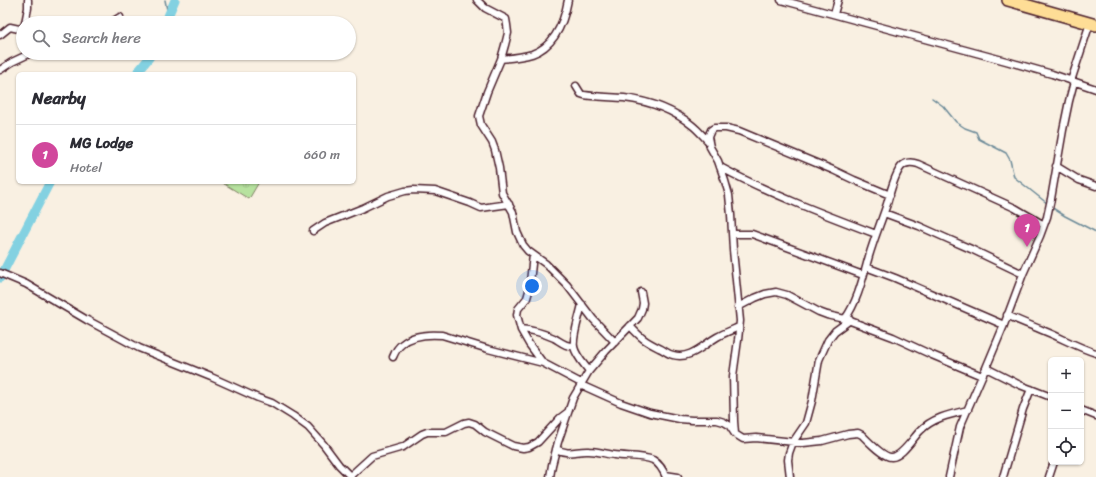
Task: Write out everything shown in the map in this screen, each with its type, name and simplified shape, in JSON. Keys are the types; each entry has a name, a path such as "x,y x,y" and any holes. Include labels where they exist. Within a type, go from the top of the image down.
{"highway":[{"path":"1008,0 1093,24"}],"street":[{"path":"26,16 28,0"},
{"path":"477,0 485,8 506,19 508,33 501,60 487,92 479,116 481,124 495,150 502,193 513,212 519,238 523,245 533,255 546,264 567,285 593,319 615,342"},
{"path":"501,60 532,53 548,45 553,40 561,25 568,0"},
{"path":"781,0 1006,60 1096,89"},
{"path":"834,14 838,0"},
{"path":"950,477 960,427 1004,325 1023,274 1047,217 1073,81 1093,24"},
{"path":"0,35 10,27 16,28"},
{"path":"0,70 16,60"},
{"path":"576,86 581,94 584,95 638,100 649,103 664,109 689,123 708,141 720,167 726,181 729,195 740,321 733,376 734,421 736,434"},
{"path":"708,141 709,135 714,128 726,128 739,131 890,194"},
{"path":"788,476 789,453 806,423 812,401 819,360 828,340 835,331 848,320 856,300 876,234 901,167 905,164 914,163 1015,208 1044,225"},
{"path":"1056,166 1080,180 1096,186"},
{"path":"720,167 783,197 876,234"},
{"path":"313,232 325,223 388,196 405,191 435,191 481,208 509,204"},
{"path":"884,213 919,226 1023,274"},
{"path":"732,234 752,234 863,275"},
{"path":"533,255 531,279 527,298 518,310 517,315 525,338 542,363"},
{"path":"866,267 1004,325"},
{"path":"0,273 26,284 87,320 139,348 272,403 308,427 350,476 372,456 403,448 426,432 446,432 469,422 513,446 523,448 529,447 538,442 560,418 568,412"},
{"path":"550,477 556,449 573,398 589,371 638,318 643,303 641,292"},
{"path":"738,307 754,298 776,292 787,295 819,312 848,320 893,337 982,376"},
{"path":"582,304 574,338 574,346 576,352 589,371"},
{"path":"1007,315 1096,353"},
{"path":"630,326 641,338 667,353 679,356 686,356 695,352 705,344 739,327"},
{"path":"521,329 538,332 554,338 564,345 570,347 574,346"},
{"path":"393,357 401,344 407,340 434,334 442,335 542,363 621,403 650,413 680,419 700,421 717,420 724,422 743,439 756,438 794,442 815,442 858,433 888,457 893,458 900,455 928,424 938,418 968,410"},
{"path":"986,368 1048,396"},
{"path":"1003,477 1021,415 1031,389"},
{"path":"1084,411 1096,416"},
{"path":"556,449 568,453 589,451 618,456 644,457 658,463 666,476 678,477"},
{"path":"1049,477 1053,465"}],"green space":[{"path":"224,184 258,184 249,199"}],"waterway":[{"path":"165,0 168,15"},
{"path":"168,16 175,0"},
{"path":"138,72 147,60"},
{"path":"932,98 943,106 956,122 965,128 976,132 979,139 1006,153 1010,160 1014,177 1048,204"},
{"path":"0,278 49,184"},
{"path":"1051,207 1096,232"}],"place":[{"name":"MG Lodge","path":"1027,247"}]}
